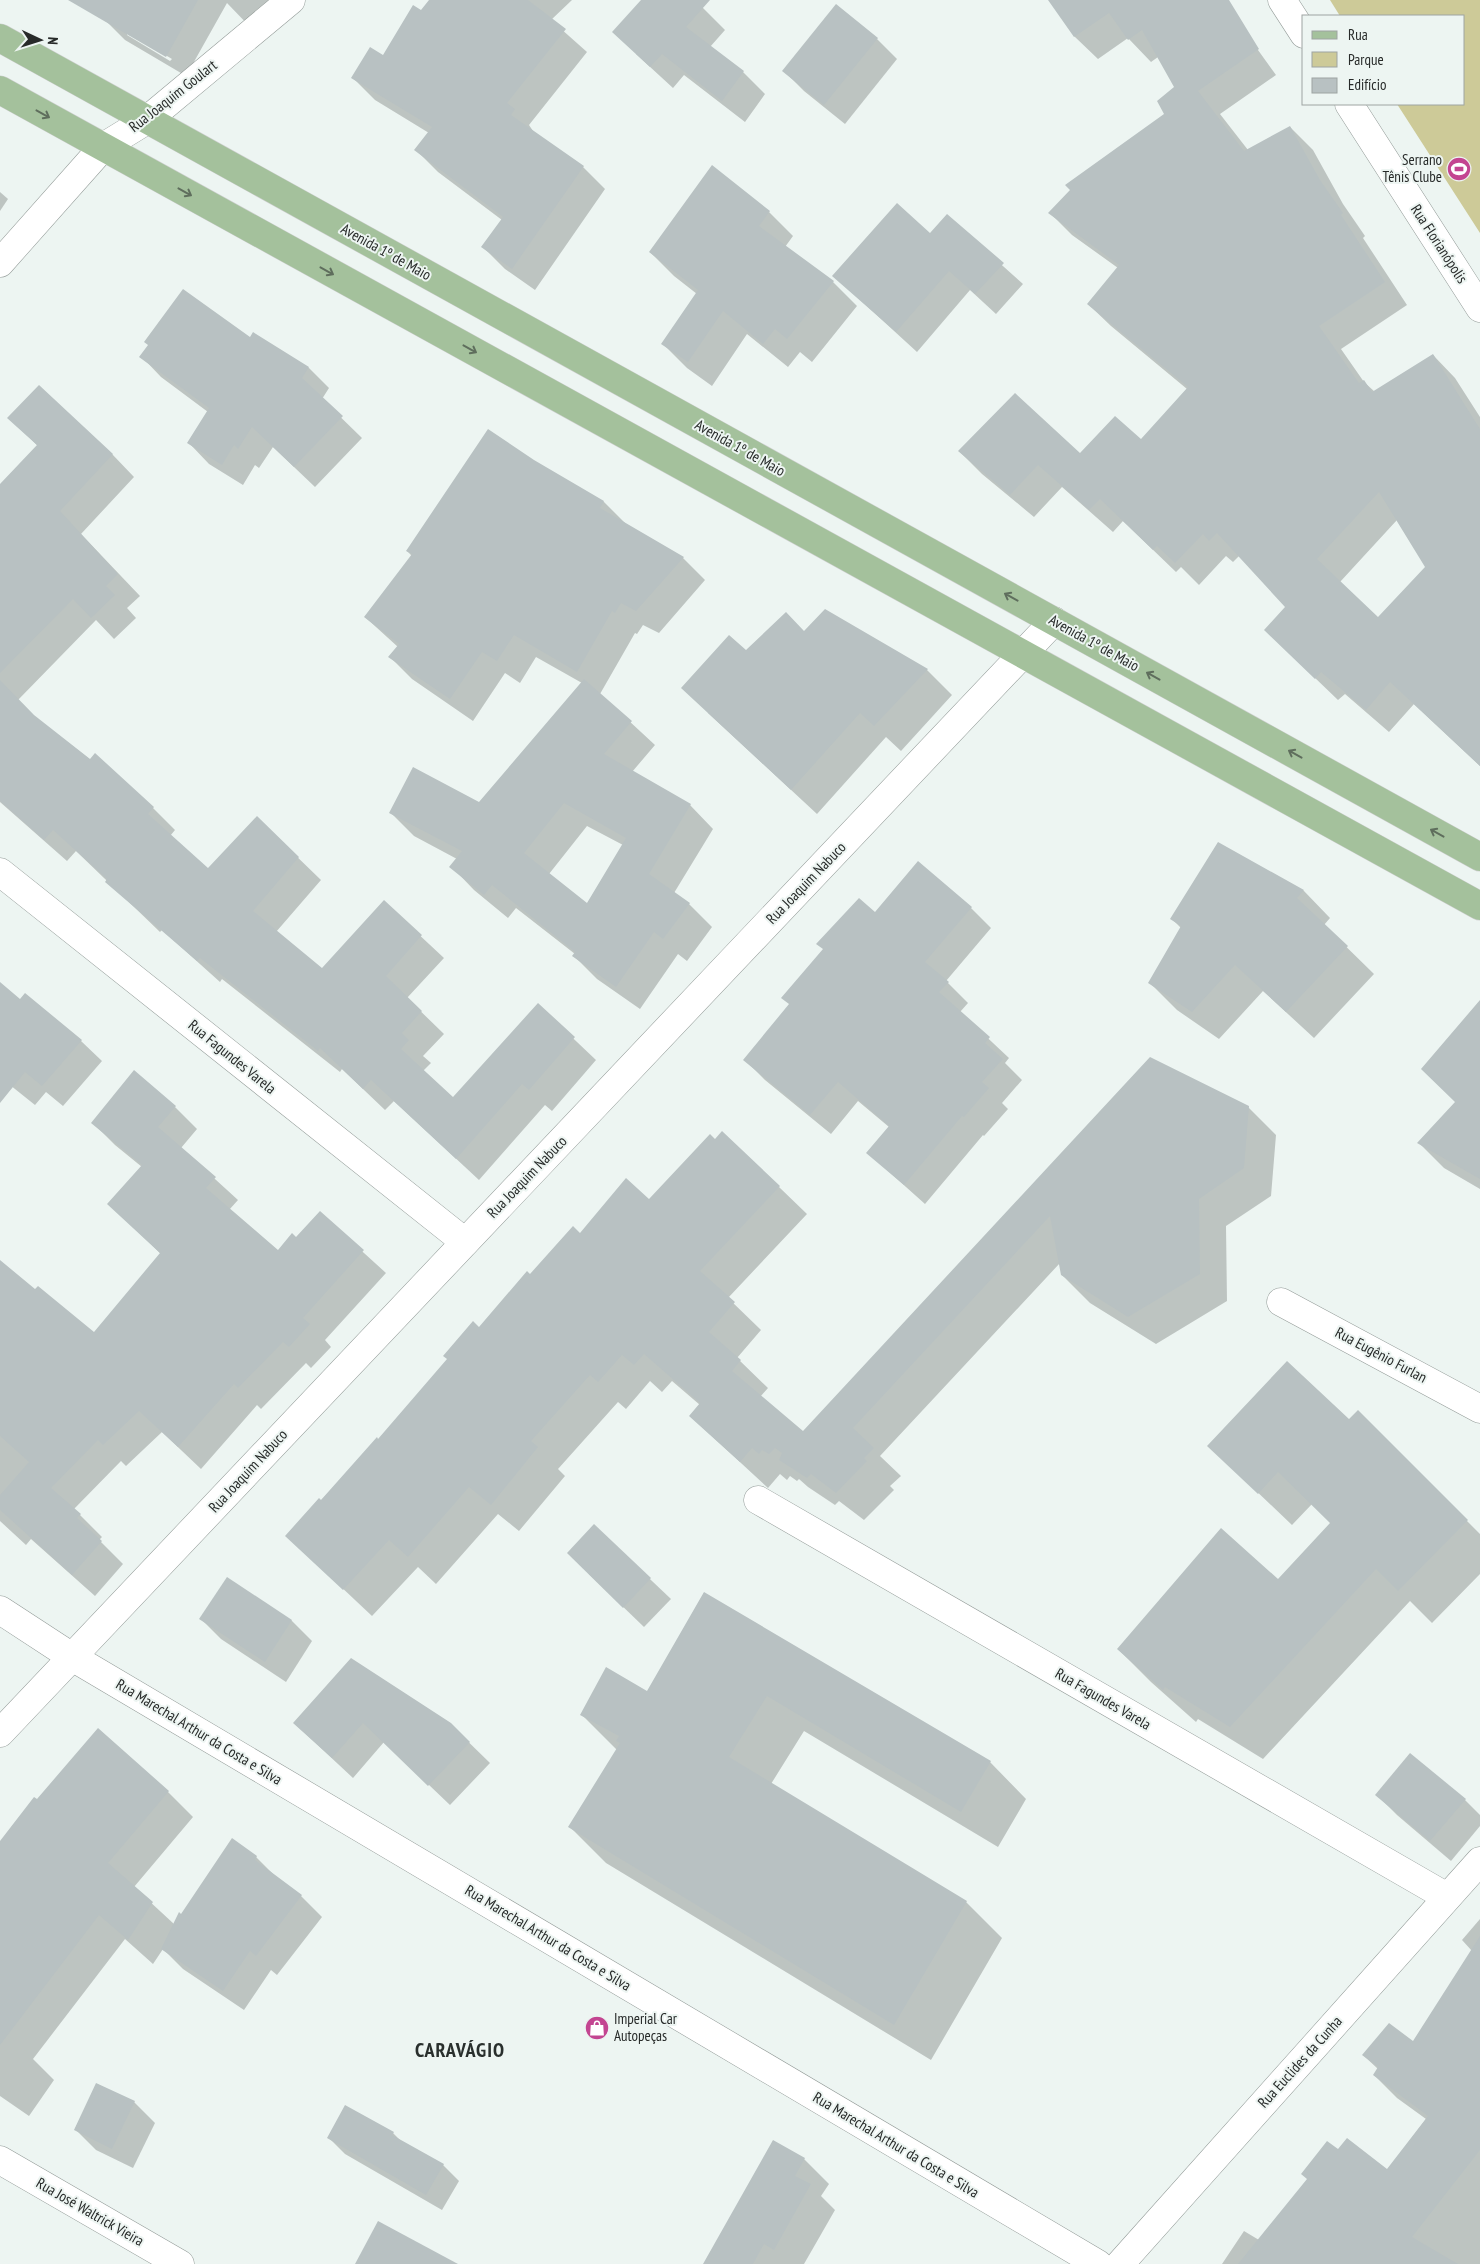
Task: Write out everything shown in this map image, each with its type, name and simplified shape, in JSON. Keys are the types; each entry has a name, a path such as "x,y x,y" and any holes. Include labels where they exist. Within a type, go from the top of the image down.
{"main road":[{"name":"Avenida 1º de Maio","path":"0,38 1480,857"},
{"path":"0,90 1480,906"}],"street":[{"name":"Rua Joaquim Goulart","path":"0,263 103,147 148,120 292,0"},
{"path":"1282,0 1302,31"},
{"name":"Rua Florianópolis","path":"1350,105 1480,308"},
{"name":"Rua Joaquim Nabuco","path":"0,1733 1054,621"},
{"name":"Rua Fagundes Varela","path":"0,872 465,1242"},
{"name":"Rua Eugênio Furlan","path":"1281,1302 1480,1409"},
{"name":"Rua Fagundes Varela","path":"758,1500 1447,1898"},
{"name":"Rua Marechal Arthur da Costa e Silva","path":"0,1610 72,1657 1098,2264"},
{"name":"Rua Euclides da Cunha","path":"1120,2264 1480,1860"},
{"name":"Rua José Waltrick Vieira","path":"0,2160 180,2264"}],"green space":[{"name":"Serrano Tênis Clube","path":"1330,0 1480,0 1480,233 1398,105 1465,105 1465,15 1339,15"}],"building":[{"path":"68,0 198,0 166,57"},
{"path":"429,0 528,0 566,29 507,103 515,109 511,115 584,166 512,269 481,247 503,217 414,150 432,127 351,78 370,47 383,55 413,5 421,10"},
{"path":"641,0 710,0 686,27 744,71 722,101 662,54 650,67 612,32"},
{"path":"1048,0 1229,0 1259,49 1198,91 1244,151 1290,126 1320,180 1343,213 1341,215 1385,282 1319,326 1359,383 1364,380 1372,392 1433,354 1480,429 1480,766 1390,682 1366,710 1321,672 1315,679 1264,630 1285,607 1217,533 1209,541 1203,534 1175,563 1157,546 1153,550 1100,499 1089,510 1038,465 1010,495 958,451 1015,393 1080,453 1115,416 1141,439 1188,387 1087,304 1119,265 1048,213 1070,190 1065,185 1164,114 1157,101 1174,87 1142,30 1128,40 1109,13 1074,37","holes":["1379,492 1425,567 1378,617 1317,559"]},
{"path":"836,4 878,38 824,105 782,71"},
{"path":"712,165 770,211 759,226 834,281 787,339 775,329 763,344 723,311 688,362 661,344 698,290 649,252"},
{"path":"897,203 930,233 947,214 1004,263 975,294 949,271 896,332 832,276"},
{"path":"183,289 250,337 253,332 309,367 302,378 343,416 294,467 252,427 238,449 234,445 222,465 187,443 209,408 139,357 148,345 144,342"},
{"path":"39,385 113,454 60,511 118,574 106,586 115,595 91,618 73,599 0,673 0,484 37,445 7,418"},
{"path":"488,429 534,460 604,501 600,508 684,557 636,611 621,603 615,613 612,611 577,672 514,635 497,661 482,652 450,699 388,657 399,644 364,617 412,554 406,551"},
{"path":"825,609 928,669 874,726 860,713 791,790 681,688 729,635 746,650 786,612 804,631"},
{"path":"584,679 632,721 604,754 691,804 649,874 690,903 663,939 654,932 616,987 572,956 575,952 492,885 484,895 449,867 462,851 389,813 413,767 479,802","holes":["564,803 626,838 587,903 524,853"]},
{"path":"0,680 34,715 90,759 95,753 154,807 148,814 208,868 257,816 299,857 253,911 322,968 384,900 422,935 386,976 422,1011 402,1033 409,1040 401,1049 453,1097 538,1003 575,1037 529,1090 522,1084 456,1159 371,1080 363,1089 320,1048 318,1051 200,958 197,961 105,882 107,879 53,830 44,840 0,801"},
{"path":"1218,842 1304,890 1297,898 1348,946 1286,1012 1235,965 1192,1012 1148,983 1181,926 1170,919"},
{"path":"918,861 972,907 925,962 949,982 939,992 990,1037 985,1043 1003,1059 982,1082 989,1088 964,1117 962,1116 904,1185 866,1153 889,1126 838,1082 810,1115 743,1060 789,1004 781,998 823,949 816,944 859,898 875,912"},
{"path":"0,982 20,999 25,993 82,1040 42,1086 25,1072 0,1103"},
{"path":"1480,1000 1480,1179 1417,1143 1455,1102 1421,1069"},
{"path":"1150,1057 1249,1106 1244,1168 1199,1199 1200,1274 1128,1317 1061,1275 1050,1216 853,1428 874,1448 864,1458 867,1461 836,1493 811,1474 807,1478 779,1460 782,1453 775,1448 769,1454 762,1450 759,1454 752,1448 740,1462 689,1416 700,1403 644,1354 634,1365 622,1355 598,1382 590,1375 531,1441 538,1447 491,1505 469,1487 408,1557 389,1540 343,1590 285,1536 319,1498 321,1500 377,1437 378,1439 447,1359 443,1356 473,1321 479,1327 527,1271 530,1274 573,1226 580,1233 626,1178 649,1199 710,1134 715,1139 722,1131 780,1186 700,1271 735,1302 709,1332 741,1360 732,1371 803,1431"},
{"path":"134,1070 176,1106 158,1127 216,1177 206,1188 278,1250 292,1233 296,1237 320,1211 364,1250 303,1318 310,1324 289,1347 283,1342 238,1388 234,1384 178,1447 139,1411 103,1445 98,1440 51,1488 81,1514 77,1518 102,1541 72,1575 0,1510 0,1495 29,1462 0,1436 0,1260 35,1289 38,1286 94,1332 160,1253 107,1204 142,1165 91,1123"},
{"path":"1287,1361 1349,1419 1358,1410 1468,1520 1398,1591 1376,1569 1230,1727 1165,1687 1163,1690 1117,1649 1221,1528 1278,1579 1330,1523 1278,1472 1258,1494 1207,1446"},
{"path":"594,1524 651,1578 623,1608 567,1553"},
{"path":"227,1577 292,1620 265,1662 199,1619"},
{"path":"704,1592 991,1761 961,1812 767,1696 729,1757 967,1901 894,2025 568,1827 620,1743 616,1741 619,1736 580,1715 606,1667 647,1691"},
{"path":"351,1658 451,1723 470,1742 428,1786 363,1723 332,1758 293,1723"},
{"path":"98,1728 169,1791 108,1863 153,1902 128,1940 99,1915 0,2045 0,1841 34,1797 37,1799"},
{"path":"1410,1753 1466,1799 1430,1841 1375,1795"},
{"path":"232,1838 257,1856 255,1860 302,1895 256,1956 250,1951 223,1991 161,1949 179,1912 181,1914"},
{"path":"1480,1936 1480,2150 1412,2237 1458,2264 1238,2264 1307,2179 1301,2174 1327,2141 1338,2149 1347,2138 1387,2169 1428,2116 1373,2075 1378,2067 1362,2055 1389,2023 1413,2041"},
{"path":"96,2083 135,2101 112,2149 74,2130"},
{"path":"345,2105 394,2132 392,2135 444,2164 426,2195 327,2138"},
{"path":"773,2140 805,2158 795,2176 811,2184 774,2250 764,2244 753,2264 703,2264"},
{"path":"378,2221 458,2264 355,2264"}],"place":[{"name":"Serrano Tênis Clube","path":"1459,169"},
{"name":"Imperial Car Autopeças","path":"597,2028"}],"district":[{"name":"CARAVÁGIO","path":"460,2050"}]}
